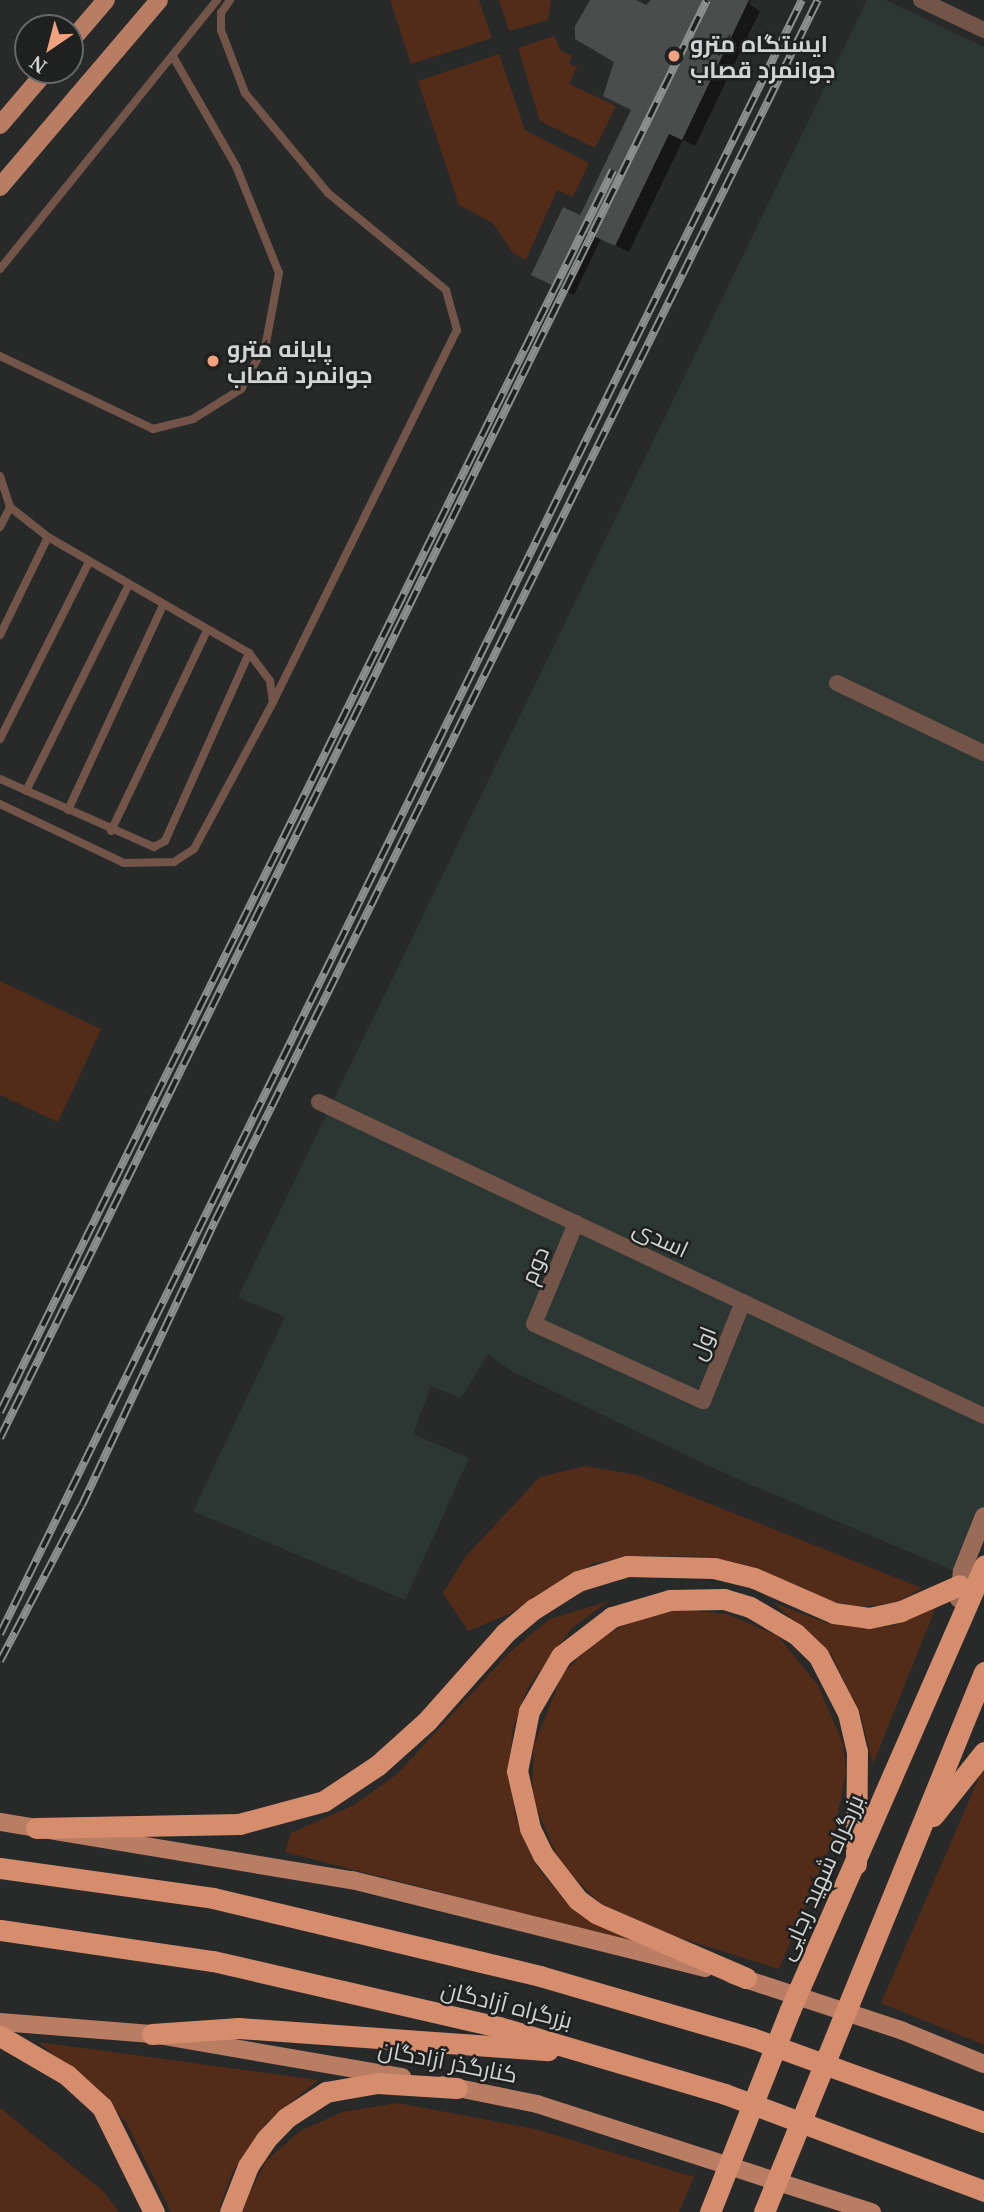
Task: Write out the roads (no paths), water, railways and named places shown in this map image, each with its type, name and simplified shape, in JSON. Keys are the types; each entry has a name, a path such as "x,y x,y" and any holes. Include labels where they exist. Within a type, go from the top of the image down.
{"highway":[{"path":"36,1828 239,1825 324,1801 378,1765 427,1721 505,1633 534,1609 578,1581 628,1566 714,1568 754,1578 834,1613 869,1618 901,1611 960,1585"},
{"name":"بزرگراه شهید رجایی","path":"710,2212 790,2010 984,1566"},
{"path":"746,1978 596,1913 578,1900 542,1856 530,1828 517,1771 528,1711 561,1656 612,1617 670,1600 724,1599 750,1606 796,1634 818,1655 848,1713 858,1751 856,1864"},
{"path":"764,2212 984,1672"},
{"path":"916,1837 984,1752"},
{"name":"بزرگراه آزادگان","path":"0,1868 213,1898 540,1976 752,2038 984,2122"},
{"name":"بزرگراه آزادگان","path":"0,1930 213,1961 499,2027 725,2094 856,2139 984,2191"},
{"path":"152,2034 239,2028 594,2054"},
{"path":"0,2036 67,2075 102,2107 154,2212"},
{"path":"230,2212 248,2166 266,2139 286,2118 326,2092 377,2083 457,2088"}],"main road":[{"path":"84,26 106,0"},
{"path":"0,187 159,0"},
{"path":"0,125 35,84"},
{"path":"0,1822 352,1880 746,1978 903,2031 984,2064"},
{"name":"کنارگذر آزادگان","path":"0,2022 152,2034 537,2104 697,2152 872,2212"}],"street":[{"path":"921,0 984,30"},
{"path":"836,683 984,753"},
{"name":"اسدی","path":"319,1102 984,1416"},
{"name":"دوم","path":"576,1223 534,1324 703,1401"},
{"name":"اول","path":"703,1401 744,1302"},
{"path":"961,1618 960,1585 984,1516"}],"lane":[{"path":"0,269 174,58 217,0"},
{"path":"0,804 124,863 174,862 194,849 273,702 457,330 446,290 328,193 245,93 221,30 221,13 230,0"},
{"path":"0,356 153,429 193,419 241,389 266,344 278,273 236,166 174,58"},
{"path":"0,476 10,507 48,537 128,586 249,653 270,681 273,702"},
{"path":"0,527 10,507"},
{"path":"0,635 48,537"},
{"path":"0,739 89,562"},
{"path":"26,791 128,586"},
{"path":"68,810 163,605"},
{"path":"111,831 207,631"},
{"path":"0,779 111,831 153,847 164,841 249,653"}],"railway":[{"path":"0,1438 707,0"},
{"path":"0,1634 802,0"},
{"path":"0,1661 82,1505 215,1221 818,0"},
{"path":"0,1412 613,170"}],"place":[{"name":"ایستگاه مترو جوانمرد قصاب","path":"674,56"},
{"name":"پایانه مترو جوانمرد قصاب","path":"213,361"}]}
